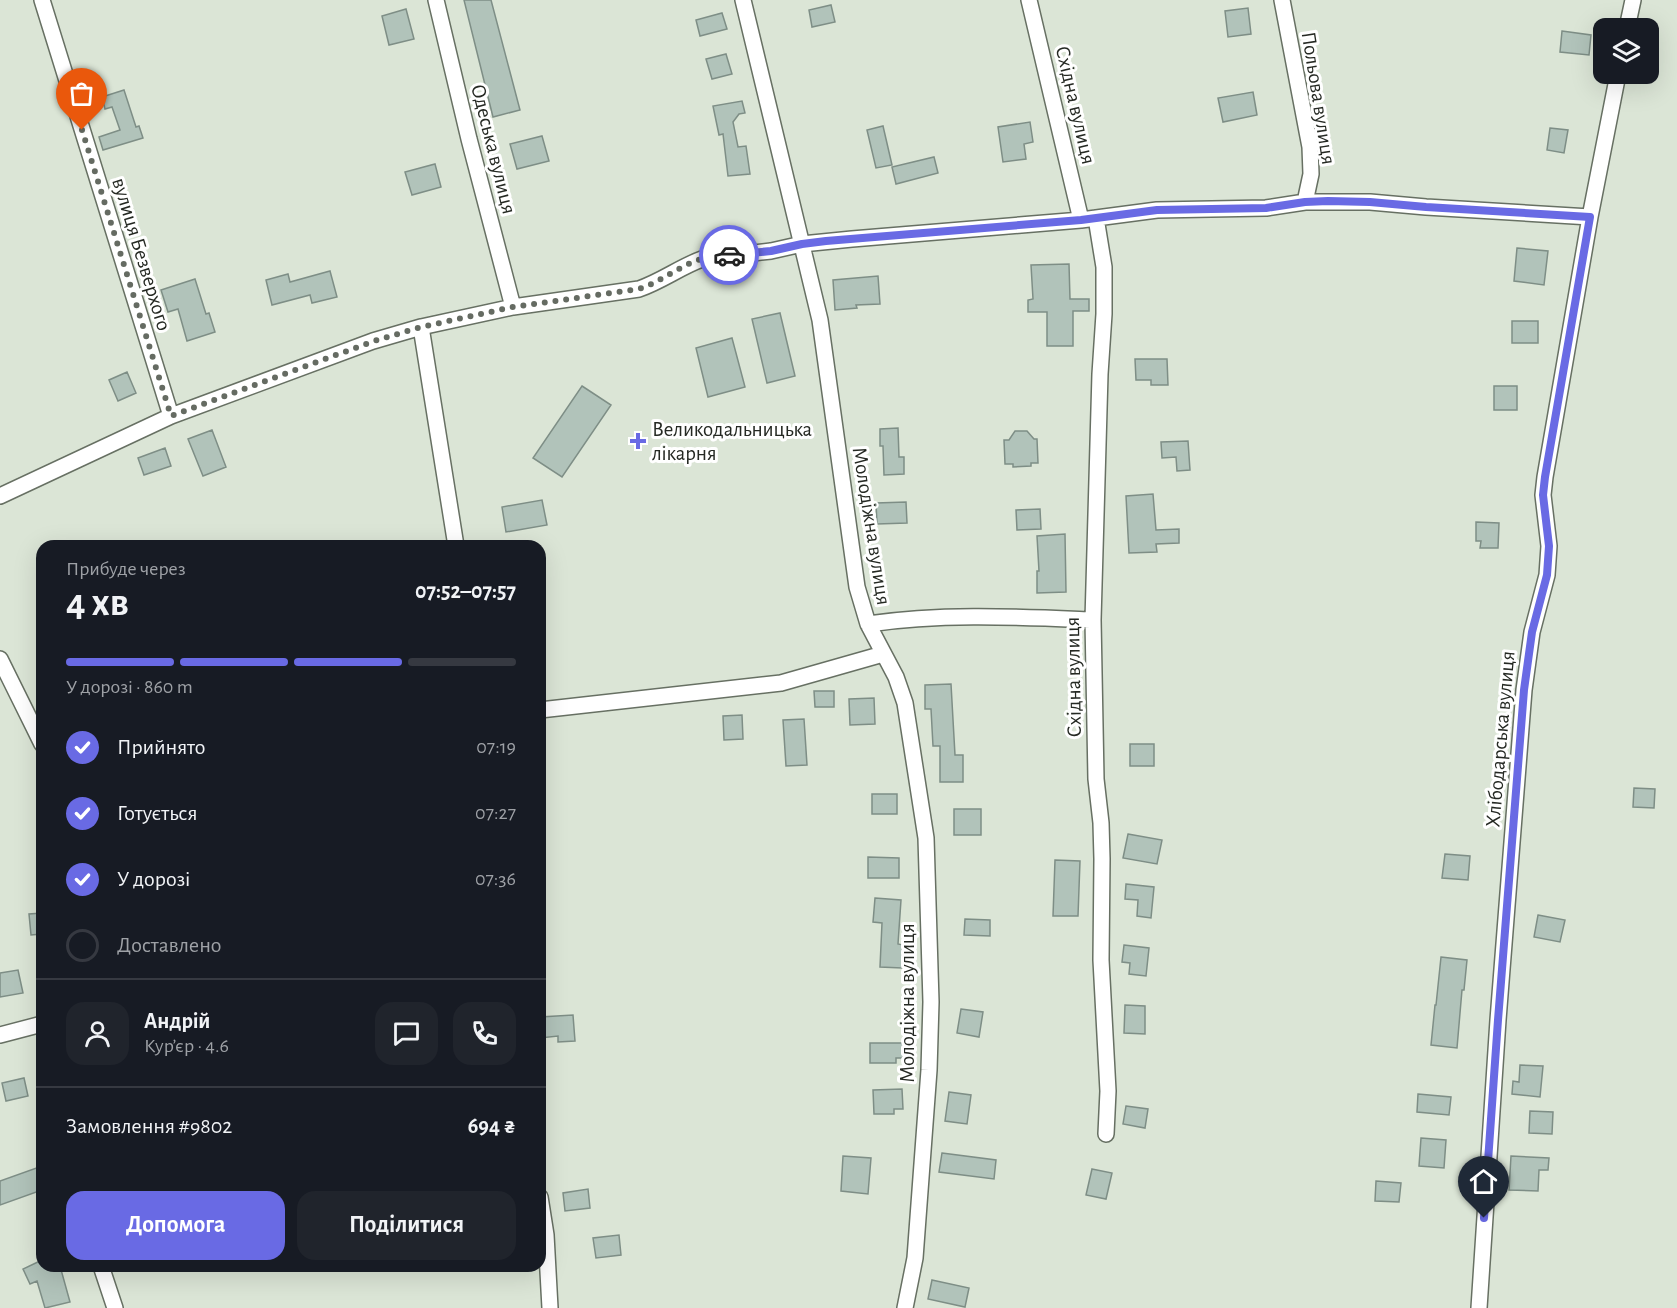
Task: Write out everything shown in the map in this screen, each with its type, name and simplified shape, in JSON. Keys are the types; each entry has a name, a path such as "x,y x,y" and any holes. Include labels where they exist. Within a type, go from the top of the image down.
{"street":[{"name":"вулиця Безверхого","path":"42,0 171,416"},
{"name":"Одеська вулиця","path":"436,0 469,139 513,307"},
{"name":"Молодіжна вулиця","path":"743,0 820,320 857,587 868,624 896,677 905,703 924,823 931,1002 926,1127 915,1258 905,1308"},
{"name":"Східна вулиця","path":"1029,0 1088,219 1104,267 1093,620 1096,779 1102,860 1101,960 1108,1091 1106,1134"},
{"name":"Польова вулиця","path":"1282,0 1310,147 1311,174 1305,202"},
{"path":"1629,18 1633,0"},
{"name":"Хлібодарська вулиця","path":"1479,1308 1498,1020 1523,700 1532,632 1547,575 1549,546 1543,495 1545,477 1590,217 1616,84"},
{"path":"0,496 171,416 374,341 421,327 513,307 639,289 655,284 702,258 771,251 802,244 1088,219 1157,210 1266,208 1305,202 1370,202 1590,217"},
{"path":"421,327 455,540"},
{"path":"868,624 929,617 1093,620"},
{"path":"546,709 781,683 883,654"},
{"path":"0,659 36,732"},
{"path":"0,1035 36,1026"},
{"path":"546,1235 550,1308"},
{"path":"103,1272 115,1308"}],"building":[{"path":"464,0 491,0 520,110 493,117"},
{"path":"831,5 835,22 812,27 809,10"},
{"path":"1248,8 1251,34 1228,37 1225,11"},
{"path":"406,9 414,39 389,45 382,16"},
{"path":"722,13 727,29 700,36 696,20"},
{"path":"1562,31 1591,35 1589,55 1560,52"},
{"path":"726,54 732,74 712,79 706,59"},
{"path":"124,90 136,127 139,126 143,138 103,150 99,137 120,130 112,107 105,109 102,97"},
{"path":"1253,92 1257,115 1223,122 1218,98"},
{"path":"742,101 745,113 739,114 733,122 738,147 746,146 750,174 728,176 723,134 719,135 713,106"},
{"path":"1030,122 1033,142 1024,144 1026,159 1003,162 998,127"},
{"path":"883,126 892,165 876,168 867,130"},
{"path":"1550,128 1568,130 1564,153 1547,150"},
{"path":"542,136 549,161 517,169 510,144"},
{"path":"934,157 938,173 896,184 892,167"},
{"path":"435,164 441,187 412,195 405,172"},
{"path":"1517,248 1548,251 1544,285 1514,281"},
{"path":"1069,264 1070,299 1089,299 1089,311 1073,311 1073,346 1047,346 1047,312 1028,312 1028,300 1033,299 1031,265"},
{"path":"330,271 337,297 312,303 310,295 272,305 266,280 288,274 290,282"},
{"path":"878,276 880,304 856,305 857,308 835,310 833,280"},
{"path":"195,279 206,314 209,313 215,332 187,341 178,309 168,312 161,290"},
{"path":"780,313 795,376 767,383 752,319"},
{"path":"1512,321 1538,321 1538,343 1512,343"},
{"path":"732,338 745,387 708,397 696,348"},
{"path":"1135,359 1167,359 1168,385 1151,385 1151,380 1136,380"},
{"path":"127,372 136,393 118,401 109,380"},
{"path":"582,386 611,405 562,477 533,458"},
{"path":"1494,386 1517,386 1517,410 1494,410"},
{"path":"898,428 899,457 904,457 904,474 884,475 880,429"},
{"path":"212,430 226,467 203,476 188,439"},
{"path":"1015,431 1027,431 1034,439 1037,439 1038,463 1031,463 1031,466 1013,467 1013,464 1005,464 1004,440 1009,440"},
{"path":"1188,441 1190,470 1177,471 1176,457 1162,458 1161,442"},
{"path":"165,448 171,466 144,475 138,458"},
{"path":"1153,494 1156,530 1179,529 1179,543 1156,544 1157,552 1129,553 1126,496"},
{"path":"542,500 547,525 506,532 502,507"},
{"path":"906,502 907,523 877,524 876,503"},
{"path":"1040,509 1041,529 1017,530 1016,510"},
{"path":"1476,522 1499,523 1498,548 1480,548 1481,541 1476,541"},
{"path":"1065,534 1066,592 1037,593 1037,571 1039,571 1037,536"},
{"path":"951,684 955,755 963,755 963,782 940,782 940,746 933,746 931,709 925,709 925,685"},
{"path":"814,691 834,691 834,707 815,707"},
{"path":"874,698 875,724 850,725 849,699"},
{"path":"742,715 743,739 724,740 723,716"},
{"path":"804,719 807,765 786,766 783,720"},
{"path":"1130,744 1154,744 1154,766 1130,766"},
{"path":"1634,788 1655,789 1654,808 1633,807"},
{"path":"872,794 897,794 897,814 872,814"},
{"path":"954,809 981,809 981,835 954,835"},
{"path":"1128,834 1162,840 1157,864 1123,858"},
{"path":"1445,854 1470,856 1468,880 1442,878"},
{"path":"868,857 899,858 899,878 868,878"},
{"path":"1055,860 1080,861 1078,916 1053,916"},
{"path":"1126,884 1154,887 1151,918 1137,916 1138,900 1125,899"},
{"path":"875,898 901,900 898,944 903,945 902,968 880,967 882,923 873,922"},
{"path":"36,913 36,935 31,935 29,914"},
{"path":"1538,915 1565,920 1560,942 1534,937"},
{"path":"965,919 990,920 990,936 964,935"},
{"path":"1124,945 1149,948 1146,976 1129,974 1130,963 1122,962"},
{"path":"1441,957 1467,960 1457,1048 1431,1045"},
{"path":"18,970 23,993 0,997 0,973"},
{"path":"1125,1005 1145,1006 1145,1034 1124,1033"},
{"path":"961,1009 983,1012 979,1037 957,1033"},
{"path":"573,1015 575,1041 558,1042 558,1036 546,1037 546,1017"},
{"path":"870,1043 907,1043 907,1058 896,1058 896,1063 870,1063"},
{"path":"1520,1065 1543,1066 1540,1097 1512,1094 1513,1081 1519,1082"},
{"path":"24,1078 28,1096 6,1101 2,1083"},
{"path":"902,1089 903,1109 894,1109 894,1114 874,1114 873,1090"},
{"path":"949,1092 971,1095 967,1124 945,1121"},
{"path":"1418,1094 1451,1097 1449,1115 1417,1112"},
{"path":"1126,1106 1148,1109 1145,1128 1123,1124"},
{"path":"1530,1111 1553,1112 1552,1134 1529,1133"},
{"path":"1421,1138 1446,1140 1444,1168 1419,1166"},
{"path":"942,1153 996,1160 994,1179 939,1172"},
{"path":"843,1156 871,1158 868,1194 841,1191"},
{"path":"1511,1156 1549,1158 1548,1170 1539,1170 1538,1191 1509,1190"},
{"path":"36,1168 36,1192 0,1205 0,1181"},
{"path":"1092,1169 1112,1173 1106,1199 1086,1195"},
{"path":"1376,1181 1401,1183 1399,1202 1375,1201"},
{"path":"588,1189 590,1208 565,1211 563,1193"},
{"path":"619,1235 621,1255 596,1258 593,1238"},
{"path":"36,1263 36,1272 62,1272 70,1302 45,1308 37,1281 30,1284 23,1269"},
{"path":"932,1280 969,1288 965,1307 928,1299"}],"way so far":[{"path":"82,130 171,416 374,341 421,327 513,307 639,289 655,284 702,258 729,255"}],"place":[{"name":"Великодальницька лікарня","path":"638,441"}],"route":[{"path":"729,255 771,251 826,241 1081,220 1157,210 1266,208 1305,202 1370,202 1590,217 1543,495 1549,546 1547,575 1532,632 1524,690 1484,1218"}]}
